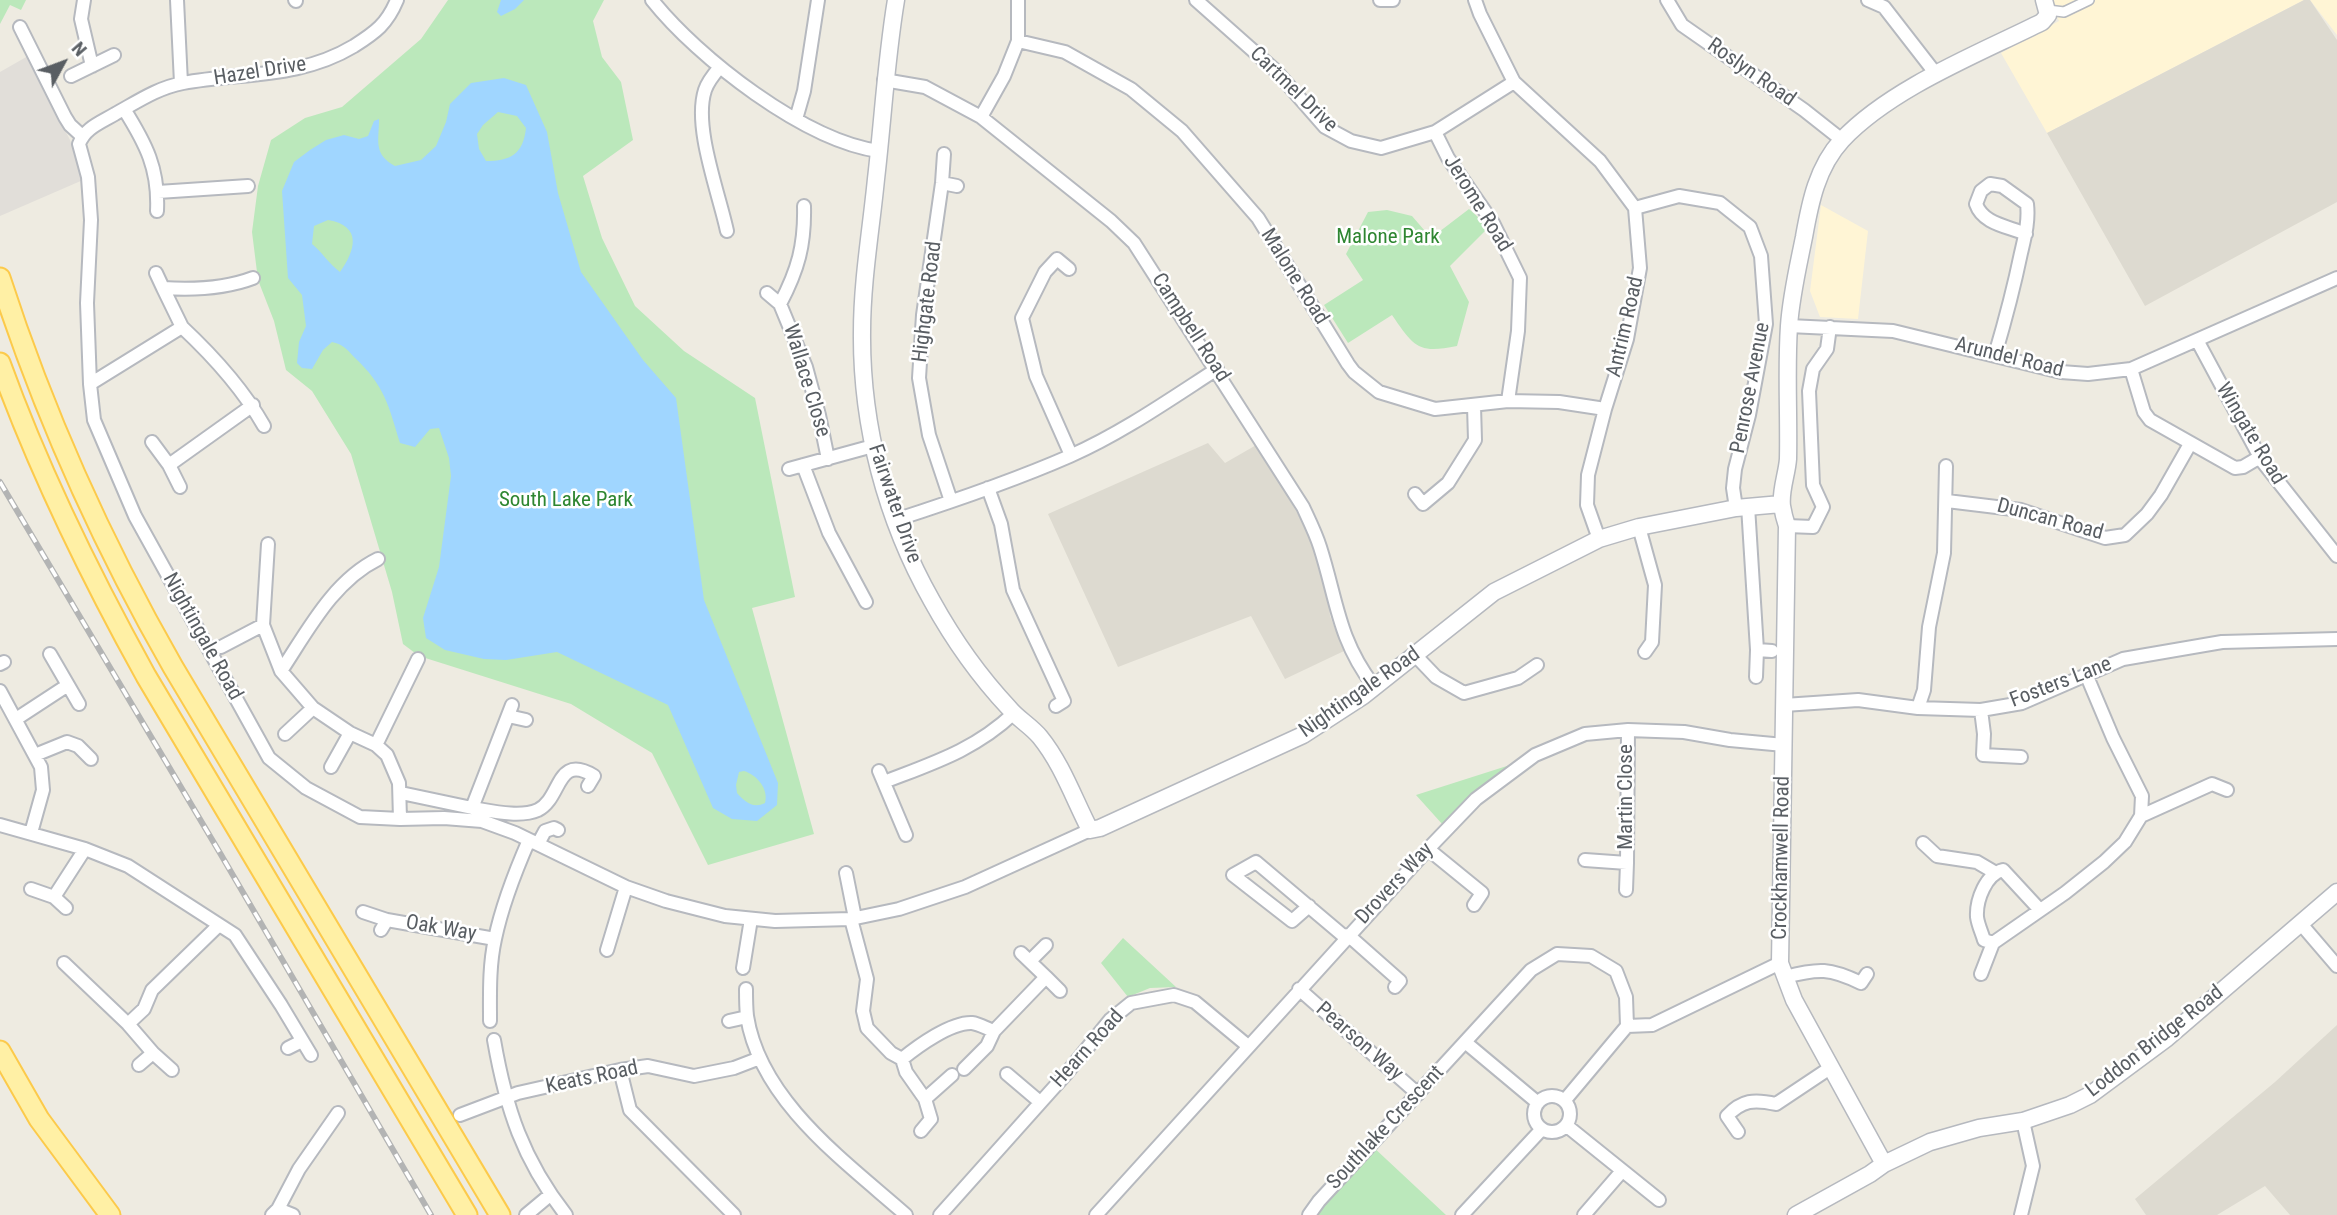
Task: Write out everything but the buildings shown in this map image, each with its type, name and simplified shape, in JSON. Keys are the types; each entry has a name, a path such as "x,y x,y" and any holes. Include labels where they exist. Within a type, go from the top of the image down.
{"main road":[{"path":"0,278 62,446 126,583 173,667 500,1215"},
{"path":"0,363 60,509 111,614 467,1215"},
{"path":"0,1051 39,1119 110,1215"}],"street":[{"path":"83,0 81,19 92,66"},
{"name":"Hazel Drive","path":"177,0 181,83"},
{"name":"Hazel Drive","path":"82,136 87,130 158,90 181,83 296,70 337,57 368,38 389,19 397,0"},
{"path":"796,119 804,91 818,0"},
{"name":"Fairwater Drive","path":"896,0 884,80 864,287 862,333 866,406 873,446 895,520 921,580 939,613 975,666 1014,713 1040,737 1060,768 1090,830"},
{"path":"981,117 1004,76 1018,40 1018,0"},
{"name":"Cartmel Drive","path":"1196,0 1276,71 1325,127 1351,141 1381,148 1435,132 1514,82"},
{"path":"1380,0 1392,0"},
{"path":"1475,0 1514,82 1600,161 1635,208"},
{"name":"Roslyn Road","path":"1667,0 1682,25 1804,110 1842,140"},
{"path":"1868,0 1884,8 1936,74"},
{"name":"Crockhamwell Road","path":"1884,1164 1794,1000 1783,970 1787,526 1781,504 1788,462 1789,326 1795,283 1810,204 1823,167 1842,140 1880,109 2046,10 2064,12 2089,0"},
{"path":"658,2 684,35 759,97 836,138 879,150"},
{"name":"Nightingale Road","path":"20,27 65,117 82,136 79,144 89,177 91,220 87,303 94,420 135,516 270,758 306,788 360,817 482,821 515,832 626,887 666,901 725,916 751,919 853,919 911,905 965,887 1303,735 1363,696 1373,685 1494,592 1599,539 1639,527 1742,507 1781,504"},
{"name":"Malone Road","path":"1018,40 1065,52 1131,89 1182,131 1258,218 1348,364 1379,392 1435,409 1508,401 1559,402 1605,409"},
{"path":"71,76 114,55"},
{"path":"720,67 705,91 702,108 717,214 727,231"},
{"name":"Campbell Road","path":"884,80 925,87 981,117 1111,221 1134,243 1303,507 1320,544 1347,641 1354,657 1373,685"},
{"path":"124,109 144,142 156,176 157,211"},
{"name":"Jerome Road","path":"1435,132 1448,158 1493,223 1520,278 1518,331 1508,401"},
{"name":"Highgate Road","path":"944,154 923,315 919,378 929,435 951,501"},
{"path":"158,192 243,186 237,173"},
{"path":"942,183 957,186"},
{"path":"1995,355 2026,234 2027,204 2002,186 1990,184 1981,191 1976,204 1979,214 1990,221 2026,234"},
{"name":"Penrose Avenue","path":"1635,208 1679,196 1720,203 1750,227 1762,256 1766,324 1733,488 1742,507 1757,650 1756,677"},
{"name":"Wallace Close","path":"780,304 795,275 805,229 804,206"},
{"name":"Antrim Road","path":"1599,539 1587,505 1588,475 1627,339 1640,268 1635,208"},
{"path":"1069,269 1053,255 1022,318 1036,376 1071,455"},
{"path":"156,273 183,327 253,405 264,426"},
{"name":"Arundel Road","path":"1789,326 1893,331 2061,372 2088,374 2131,369 2337,278"},
{"path":"163,288 195,290 247,285"},
{"name":"Wallace Close","path":"767,293 780,304 806,367 828,458"},
{"path":"90,384 183,327"},
{"path":"1787,526 1813,527 1823,507 1813,485 1810,391 1813,369 1826,349 1830,327"},
{"name":"Wingate Road","path":"2197,340 2260,457 2337,556"},
{"path":"895,520 988,488 1071,455 1127,426 1217,369"},
{"path":"2131,369 2144,412 2150,420 2235,468 2243,467 2260,457"},
{"path":"169,465 253,405"},
{"path":"1423,504 1448,483 1475,440 1474,406"},
{"path":"152,442 180,486"},
{"name":"Duncan Road","path":"1947,500 2021,510 2105,538 2125,536 2161,495 2190,444"},
{"name":"Wallace Close","path":"789,469 873,446"},
{"path":"1918,708 1924,690 1929,627 1944,553 1946,465"},
{"name":"Wallace Close","path":"803,466 851,587 866,602"},
{"path":"988,488 1001,524 1013,590 1065,701 1056,706"},
{"path":"1639,527 1655,584 1653,648"},
{"path":"268,544 263,625 281,671 313,708 350,733 376,745 387,755 396,772 401,793 400,819"},
{"path":"281,671 336,592 369,559"},
{"path":"221,647 263,625"},
{"name":"Fosters Lane","path":"1784,705 1858,700 1918,708 1981,710 2022,703 2123,659 2222,642 2337,639"},
{"path":"1757,650 1772,651"},
{"path":"50,654 79,704"},
{"path":"1415,654 1436,677 1465,693 1518,678 1530,665"},
{"path":"376,745 412,663"},
{"path":"1981,974 1993,943 2065,894 2104,862 2125,842 2141,816 2142,796 2113,738 2086,674"},
{"path":"16,719 68,685"},
{"path":"0,691 41,767 43,782 31,832"},
{"path":"285,734 313,708"},
{"path":"1981,710 1984,734 1977,757 2021,757"},
{"path":"472,808 510,711 526,720"},
{"path":"906,835 882,776 971,747 1014,713"},
{"name":"Drovers Way","path":"1096,1215 1428,849 1476,799 1535,755 1585,734 1628,730 1684,732 1784,745"},
{"name":"Martin Close","path":"1626,890 1628,730"},
{"path":"331,767 350,733"},
{"path":"35,755 66,736 92,759"},
{"path":"401,793 506,813 535,811 546,805 563,775 574,770 595,776"},
{"path":"2141,816 2213,777 2227,790"},
{"path":"0,825 85,849 128,866 235,935 311,1055"},
{"path":"490,1021 490,984 495,940 515,872 533,842 545,831 554,828 558,830"},
{"path":"1923,843 1937,856 1977,862 1994,872"},
{"path":"54,897 85,849"},
{"path":"1428,849 1482,893 1474,905"},
{"name":"Martin Close","path":"1585,860 1627,863"},
{"path":"1309,906 1292,920 1232,876 1256,862 1400,981"},
{"path":"1993,943 1984,940 1977,916 1984,886 1994,872 2003,870 2040,910"},
{"path":"846,873 867,979 863,1011 867,1028 891,1053 902,1059 906,1072 925,1099 931,1119 920,1131"},
{"path":"607,950 606,935 626,887"},
{"path":"31,889 54,897 66,908"},
{"name":"Loddon Bridge Road","path":"1796,1215 1884,1164 1930,1142 1979,1128 2023,1121 2090,1095 2167,1038 2337,892"},
{"name":"Oak Way","path":"363,912 384,925 495,940"},
{"path":"743,968 751,919"},
{"path":"2301,924 2337,966"},
{"path":"128,1024 144,1009 152,990 219,925"},
{"path":"1046,945 1026,957 1060,991"},
{"name":"Southlake Crescent","path":"1309,1215 1531,970 1557,954 1591,956 1616,971 1626,997 1628,1026"},
{"path":"64,963 172,1070"},
{"path":"1565,1100 1628,1026 1652,1025 1783,970 1837,972 1862,983"},
{"path":"925,1099 962,1072 987,1046 994,1031 1046,977"},
{"path":"746,989 747,1017 760,1058 793,1110 817,1136 906,1215"},
{"name":"Pearson Way","path":"1299,989 1418,1094"},
{"name":"Hearn Road","path":"940,1215 1110,1020 1131,1003 1174,995 1195,1002 1248,1046"},
{"path":"729,1021 747,1017"},
{"path":"902,1059 934,1037 967,1024 978,1024 994,1031"},
{"path":"494,1040 506,1097 518,1136 550,1195 566,1215"},
{"path":"288,1048 302,1041"},
{"path":"1465,1042 1538,1103"},
{"path":"139,1065 153,1053"},
{"name":"Keats Road","path":"460,1115 506,1097 620,1070 648,1066 694,1076 734,1068 760,1058"},
{"path":"1738,1132 1727,1116 1736,1106 1749,1100 1772,1109 1830,1068"},
{"path":"620,1070 630,1110 734,1215"},
{"name":"Hearn Road","path":"1007,1074 1041,1102"},
{"path":"1550,1096 1565,1100 1571,1112 1567,1126 1553,1133 1541,1130 1534,1116 1538,1103 1550,1096"},
{"path":"293,1215 275,1212 299,1168 338,1113"},
{"path":"2021,1215 2033,1166 2023,1121"},
{"path":"1567,1126 1659,1200"},
{"path":"1462,1215 1541,1130"},
{"path":"1584,1215 1622,1171"},
{"path":"526,1215 550,1195"}],"shaded area":[{"path":"2050,0 2304,0 2047,133 2001,53 2059,21"},
{"path":"2304,0 2310,0 2337,40 2337,202 2145,306 2047,133"},
{"path":"2310,0 2337,0 2337,35"},
{"path":"28,56 70,140 83,180 0,216 0,72"},
{"path":"1821,205 1868,231 1858,319 1820,317 1810,291"},
{"path":"1208,443 1225,463 1258,444 1317,548 1327,576 1330,616 1344,651 1285,679 1251,616 1118,667 1048,514"},
{"path":"2337,1025 2337,1215 2290,1215 2265,1186 2217,1215 2146,1215 2135,1199 2275,1082"}],"green space":[{"path":"0,0 26,0 21,10 10,5 0,24"},
{"name":"South Lake Park","path":"448,0 604,0 593,21 602,57 621,82 633,140 583,176 602,238 635,306 684,351 755,398 795,597 752,608 814,834 708,865 652,753 571,704 419,656 403,644 392,592 351,454 312,391 286,370 274,321 258,280 252,232 258,186 271,140 305,118 342,107 421,39"},
{"name":"Malone Park","path":"1469,209 1489,227 1450,266 1469,302 1457,346 1433,349 1418,346 1392,315 1348,343 1324,305 1363,280 1346,254 1368,212 1387,210 1412,216 1431,238"},
{"path":"1510,765 1470,795 1443,825 1416,795"},
{"path":"1123,938 1176,987 1150,988 1128,997 1101,963"},
{"path":"1371,1145 1446,1215 1309,1215"}],"water":[{"path":"501,0 524,0 515,9 501,16 497,12"},
{"path":"504,78 526,85 547,132 558,193 581,272 643,360 676,398 704,600 778,783 777,805 757,821 732,819 713,808 668,705 557,652 506,660 484,659 445,650 426,638 423,618 439,567 451,476 449,458 439,428 430,429 415,447 400,443 388,406 373,377 339,344 332,342 323,350 312,369 302,368 297,363 299,342 306,326 302,295 288,278 282,191 294,162 326,140 344,135 359,139 368,136 374,121 379,119 378,140 383,157 395,166 421,160 436,146 450,104 471,83","holes":["498,112 517,116 526,128 524,137 519,150 514,154 502,160 486,161 479,149 477,134","328,220 339,223 351,234 352,248 340,272 312,244 314,226","739,772 749,773 761,783 765,803 750,804 737,793"]}],"railway":[{"path":"0,482 431,1215"}]}
